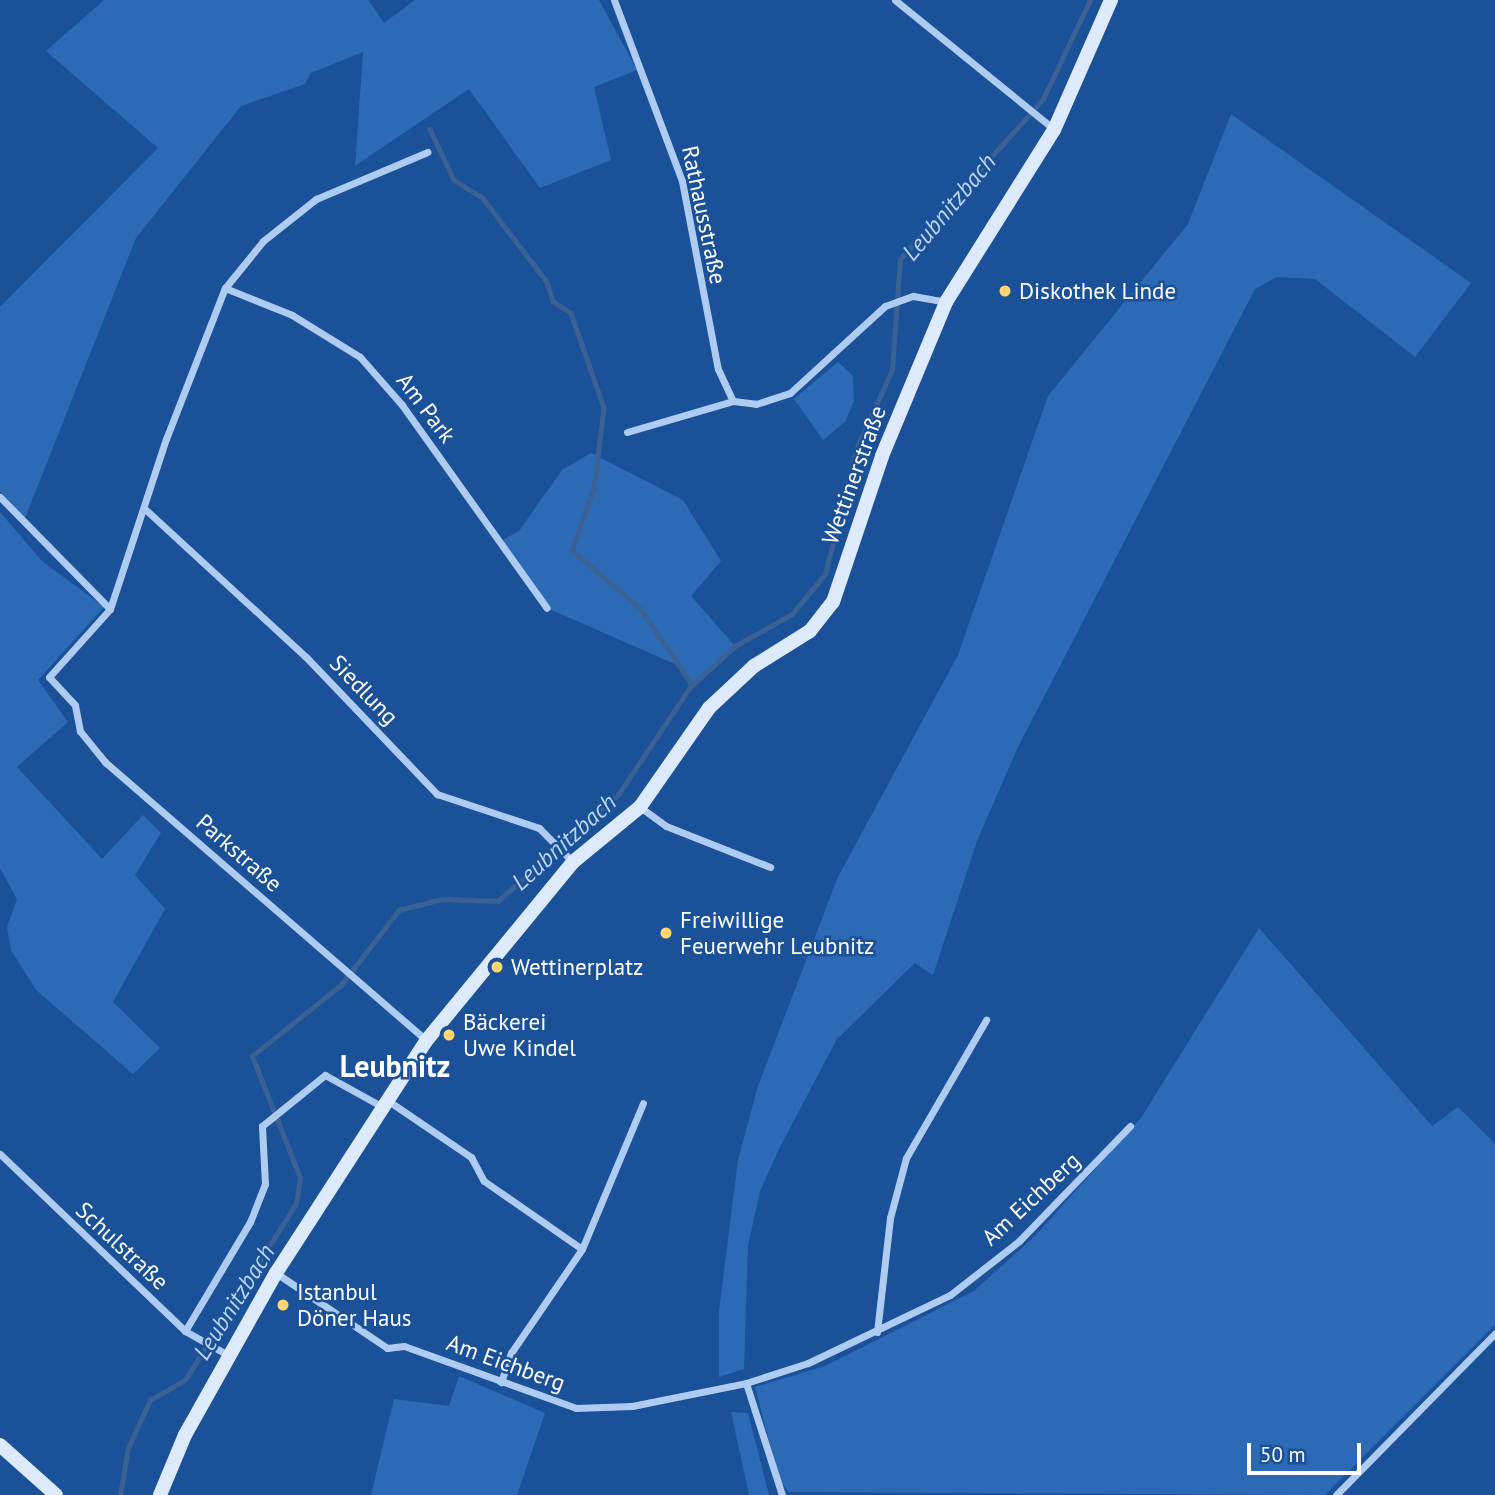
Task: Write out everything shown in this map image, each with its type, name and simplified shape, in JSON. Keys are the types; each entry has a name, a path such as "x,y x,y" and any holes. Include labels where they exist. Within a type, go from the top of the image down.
{"street":[{"path":"895,0 1054,130"},
{"name":"Wettinerstraße","path":"426,1041 547,894 570,859 639,807 709,708 754,666 810,631 833,602 882,456 946,302 1054,130 1111,0"},
{"name":"Rathausstraße","path":"614,1 682,181 718,369 733,401"},
{"path":"0,497 110,609 146,510 166,439 225,288 264,241 316,198 426,152"},
{"name":"Am Park","path":"225,288 292,315 360,356 547,608"},
{"path":"627,432 733,401 756,404 790,393 890,304 913,296 946,302"},
{"name":"Siedlung","path":"146,510 306,657 437,794 539,828 555,841 570,859"},
{"name":"Parkstraße","path":"110,609 49,677 75,705 80,731 105,762 426,1041"},
{"path":"639,807 666,826 770,867"},
{"path":"877,1332 890,1218 906,1158 986,1020"},
{"path":"160,1495 222,1352 426,1041"},
{"path":"185,1331 250,1222 265,1184 262,1126 326,1074 384,1102 471,1157 484,1181 582,1249"},
{"path":"501,1382 511,1353 582,1249 643,1103"},
{"name":"Am Eichberg","path":"276,1273 387,1348 404,1346 576,1408 632,1406 747,1383 877,1332 950,1295 1019,1241 1130,1126"},
{"name":"Schulstraße","path":"0,1154 185,1331 222,1352"},
{"path":"1336,1495 1495,1334"},
{"path":"747,1383 782,1495"},
{"path":"0,1445 56,1495"}],"shaded area":[{"path":"104,0 368,0 384,23 415,0 599,0 637,70 594,87 611,160 540,188 469,89 355,166 363,52 311,73 305,84 241,106 136,238 25,518 0,491 0,307 158,148 46,51"},
{"path":"1231,114 1471,283 1415,357 1315,279 1277,277 1255,289 1018,747 977,841 933,975 915,963 837,1039 780,1147 760,1191 748,1246 744,1369 719,1377 719,1311 738,1160 758,1086 838,877 958,655 1048,396 1188,224"},
{"path":"838,362 853,376 854,401 845,422 823,440 794,399"},
{"path":"591,453 683,500 721,561 691,596 735,646 690,687 675,664 547,608 501,541 519,531 562,470"},
{"path":"0,512 42,561 104,607 38,680 68,722 17,767 102,859 143,815 161,833 135,875 165,909 113,1002 160,1048 133,1074 36,990 11,950 7,927 17,899 0,868"},
{"path":"1259,928 1432,1126 1458,1107 1495,1144 1495,1325 1325,1495 789,1492 779,1479 755,1387 825,1366 974,1291 1035,1236 1141,1118"},
{"path":"459,1376 545,1413 517,1495 371,1495 394,1399 449,1406"},
{"path":"731,1412 748,1413 769,1495 749,1495"}],"waterway":[{"name":"Leubnitzbach","path":"120,1495 128,1448 150,1400 185,1380 296,1204 300,1178 252,1056 341,985 399,910 442,899 498,901 618,795 690,687 735,646 792,614 825,574 857,447 892,370 900,259 1043,99 1090,0"},
{"path":"430,129 454,180 483,198 547,282 553,301 571,313 604,408 594,489 572,550 640,608 692,684"}],"place":[{"name":"Diskothek Linde","path":"1005,291"},
{"name":"Freiwillige Feuerwehr Leubnitz","path":"666,933"},
{"name":"Wettinerplatz","path":"497,967"},
{"name":"Bäckerei Uwe Kindel","path":"449,1035"},
{"name":"Istanbul Döner Haus","path":"283,1305"}],"district":[{"name":"Leubnitz","path":"395,1066"}]}
